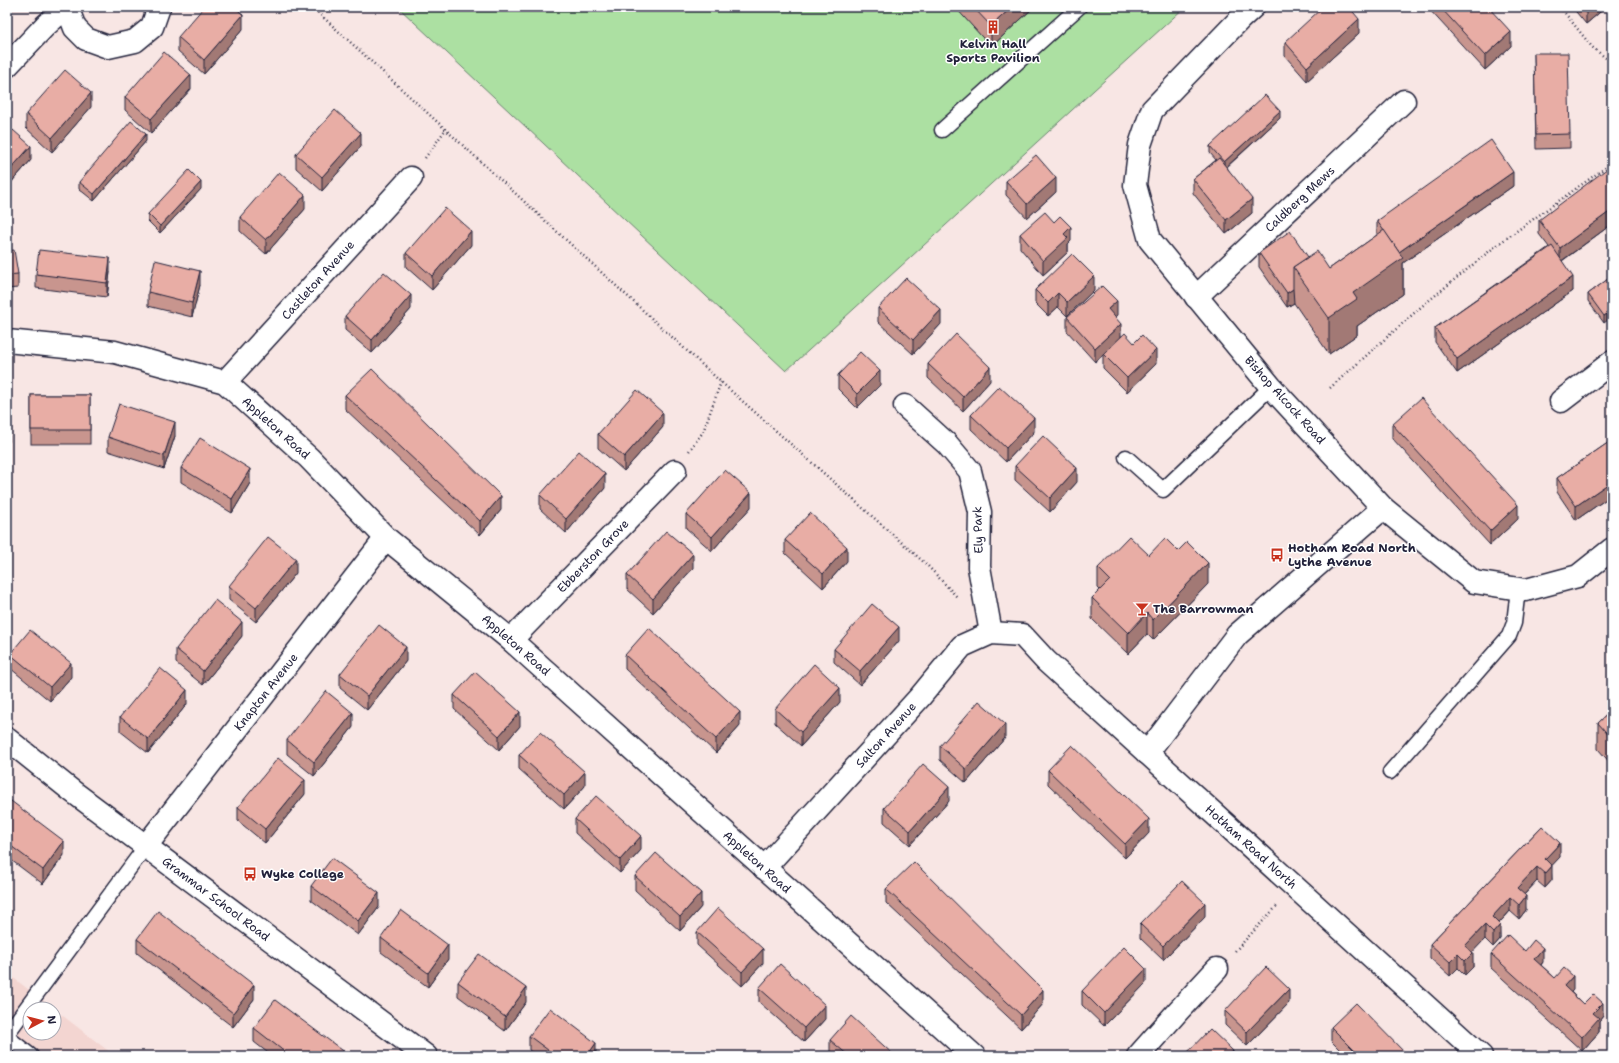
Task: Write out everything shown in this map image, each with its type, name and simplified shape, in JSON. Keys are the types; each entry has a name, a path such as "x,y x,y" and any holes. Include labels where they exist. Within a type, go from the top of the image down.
{"street":[{"path":"7,66 45,26 66,7 75,28 86,39 108,47 135,42 152,27 159,7"},
{"name":"Bishop Alcock Road","path":"1253,7 1152,110 1140,145 1135,185 1150,240 1271,387 1383,508 1474,582 1526,590 1578,576 1612,549"},
{"name":"Caldberg Mews","path":"1196,297 1404,101"},
{"name":"Castleton Avenue","path":"225,382 411,178"},
{"name":"Appleton Road","path":"7,342 115,352 225,382 310,458 386,538 511,640 974,1056"},
{"path":"1561,401 1612,362"},
{"name":"Ely Park","path":"905,406 947,444 970,471 980,512 978,567 991,633"},
{"name":"Ebberston Grove","path":"511,640 675,471"},
{"path":"1146,753 1238,635 1383,508"},
{"name":"Knapton Avenue","path":"146,846 386,538"},
{"name":"Salton Avenue","path":"764,868 920,697 962,646 991,633 1022,635"},
{"name":"Hotham Road North","path":"1022,635 1046,661 1146,753 1481,1056"},
{"name":"Grammar School Road","path":"7,739 72,791 426,1056"},
{"path":"1138,1056 1217,969"}],"lane":[{"path":"942,130 1079,7"},
{"path":"1126,456 1163,490 1271,387"},
{"path":"1390,772 1510,636 1514,623 1518,589"},
{"path":"32,1056 7,1036 146,846"}],"path":[{"path":"312,7 720,382 927,565 959,599"},
{"path":"1560,7 1592,47 1612,63"},
{"path":"411,178 446,129"},
{"path":"1330,388 1421,307 1497,245 1612,164"},
{"path":"675,471 703,432 720,382"},
{"path":"1217,969 1295,887"}],"shaded area":[{"path":"7,973 44,1001 22,1001 22,1041 62,1041 62,1015 115,1056 7,1056"}],"green space":[{"path":"398,7 1185,7 786,371"}],"building":[{"path":"204,7 235,7 243,15 204,60 178,37"},
{"path":"973,7 1012,7 991,26"},
{"path":"1323,7 1349,7 1359,19 1307,67 1285,42"},
{"path":"1440,7 1488,7 1511,32 1485,56"},
{"path":"164,52 191,75 151,119 125,97"},
{"path":"1534,53 1568,53 1570,134 1536,135"},
{"path":"65,70 91,93 52,138 26,114"},
{"path":"1265,95 1280,111 1224,162 1210,146"},
{"path":"335,110 361,133 322,177 296,154"},
{"path":"131,121 146,134 94,194 79,182"},
{"path":"13,130 31,146 7,172 7,136"},
{"path":"1491,140 1513,172 1399,252 1377,221"},
{"path":"1036,155 1056,178 1027,204 1006,181"},
{"path":"1219,158 1252,199 1226,220 1193,179"},
{"path":"1612,165 1612,210 1560,248 1539,220"},
{"path":"189,170 201,182 160,226 148,214"},
{"path":"279,172 305,195 266,240 240,217"},
{"path":"445,208 471,231 432,276 406,253"},
{"path":"1045,212 1054,222 1060,216 1071,227 1064,234 1068,238 1043,261 1020,234"},
{"path":"1384,230 1403,258 1353,293 1357,299 1329,318 1293,267 1317,251 1329,269"},
{"path":"1290,231 1308,257 1293,267 1293,289 1287,293 1259,253"},
{"path":"1552,246 1573,277 1457,359 1435,328"},
{"path":"14,250 18,274 7,275 7,251"},
{"path":"39,250 110,258 107,283 36,274"},
{"path":"1072,254 1094,276 1067,302 1058,293 1048,303 1035,290"},
{"path":"155,260 200,271 192,303 148,292"},
{"path":"384,272 411,295 372,340 345,316"},
{"path":"1612,276 1612,310 1604,316 1588,294"},
{"path":"906,278 941,310 913,340 878,308"},
{"path":"1102,286 1117,301 1108,309 1121,324 1095,348 1067,317"},
{"path":"1125,333 1134,343 1142,335 1156,350 1127,378 1103,354"},
{"path":"956,334 990,367 963,397 928,364"},
{"path":"860,352 880,371 857,394 838,375"},
{"path":"372,369 501,496 480,521 345,395"},
{"path":"999,386 1034,418 1006,448 971,415"},
{"path":"637,390 663,413 624,457 598,434"},
{"path":"31,395 90,395 90,430 31,430"},
{"path":"1421,398 1518,505 1490,531 1392,424"},
{"path":"119,404 175,422 164,456 108,437"},
{"path":"7,417 9,428 7,428"},
{"path":"1043,436 1077,468 1050,498 1015,466"},
{"path":"200,438 250,469 232,499 181,468"},
{"path":"1612,440 1612,481 1576,506 1557,478"},
{"path":"579,451 605,474 566,519 540,495"},
{"path":"725,470 751,493 712,537 686,514"},
{"path":"810,513 847,547 823,574 785,540"},
{"path":"666,531 693,554 653,599 627,575"},
{"name":"The Barrowman","path":"1129,536 1149,555 1165,538 1178,551 1187,542 1208,563 1153,620 1147,613 1128,633 1092,598 1110,580 1098,568"},
{"path":"268,537 296,559 256,608 229,586"},
{"path":"215,600 242,622 203,671 176,649"},
{"path":"872,604 899,627 860,671 834,649"},
{"path":"379,625 406,647 367,696 340,674"},
{"path":"649,628 740,712 716,739 625,655"},
{"path":"30,630 71,663 50,687 10,654"},
{"path":"814,664 840,688 801,732 775,709"},
{"path":"160,668 187,690 148,739 120,717"},
{"path":"475,672 520,712 499,736 454,695"},
{"path":"326,691 353,713 314,762 287,740"},
{"path":"979,701 1005,724 966,769 940,746"},
{"path":"1612,710 1612,739 1598,723"},
{"path":"540,732 585,772 564,795 519,755"},
{"path":"1072,745 1149,819 1125,844 1048,770"},
{"path":"278,758 305,780 265,829 238,807"},
{"path":"923,764 949,787 910,831 884,808"},
{"path":"596,796 641,836 620,860 575,819"},
{"path":"7,798 64,841 43,870 7,843"},
{"path":"1542,826 1560,843 1545,859 1552,866 1545,874 1537,867 1517,888 1526,896 1519,905 1510,897 1492,917 1500,925 1493,933 1485,925 1465,946 1473,953 1465,961 1458,954 1450,962 1430,944"},
{"path":"656,853 701,893 680,917 635,876"},
{"path":"332,858 379,893 358,921 311,886"},
{"path":"914,862 1043,990 1021,1015 886,889"},
{"path":"1182,881 1205,903 1163,946 1140,924"},
{"path":"718,908 763,949 742,972 697,932"},
{"path":"401,910 448,945 428,973 381,938"},
{"path":"158,911 254,985 233,1013 137,939"},
{"path":"1508,935 1525,951 1534,940 1543,948 1534,959 1555,978 1564,968 1573,976 1564,986 1583,1004 1593,994 1603,1003 1593,1013 1599,1018 1582,1037 1491,954"},
{"path":"1124,947 1146,969 1104,1013 1082,991"},
{"path":"479,954 526,988 505,1017 458,982"},
{"path":"780,964 825,1005 804,1028 759,988"},
{"path":"1266,967 1289,989 1247,1032 1225,1011"},
{"path":"275,1000 350,1056 290,1056 254,1028"},
{"path":"1356,1003 1408,1056 1360,1056 1331,1027"},
{"path":"550,1008 596,1043 587,1056 556,1056 529,1036"},
{"path":"851,1016 895,1056 849,1056 830,1040"},
{"path":"1210,1029 1233,1051 1228,1056 1184,1056"}],"place":[{"name":"Kelvin Hall Sports Pavilion","path":"993,27"},
{"name":"Hotham Road North Lythe Avenue","path":"1277,555"},
{"name":"The Barrowman","path":"1142,609"},
{"name":"Wyke College","path":"250,874"}]}
